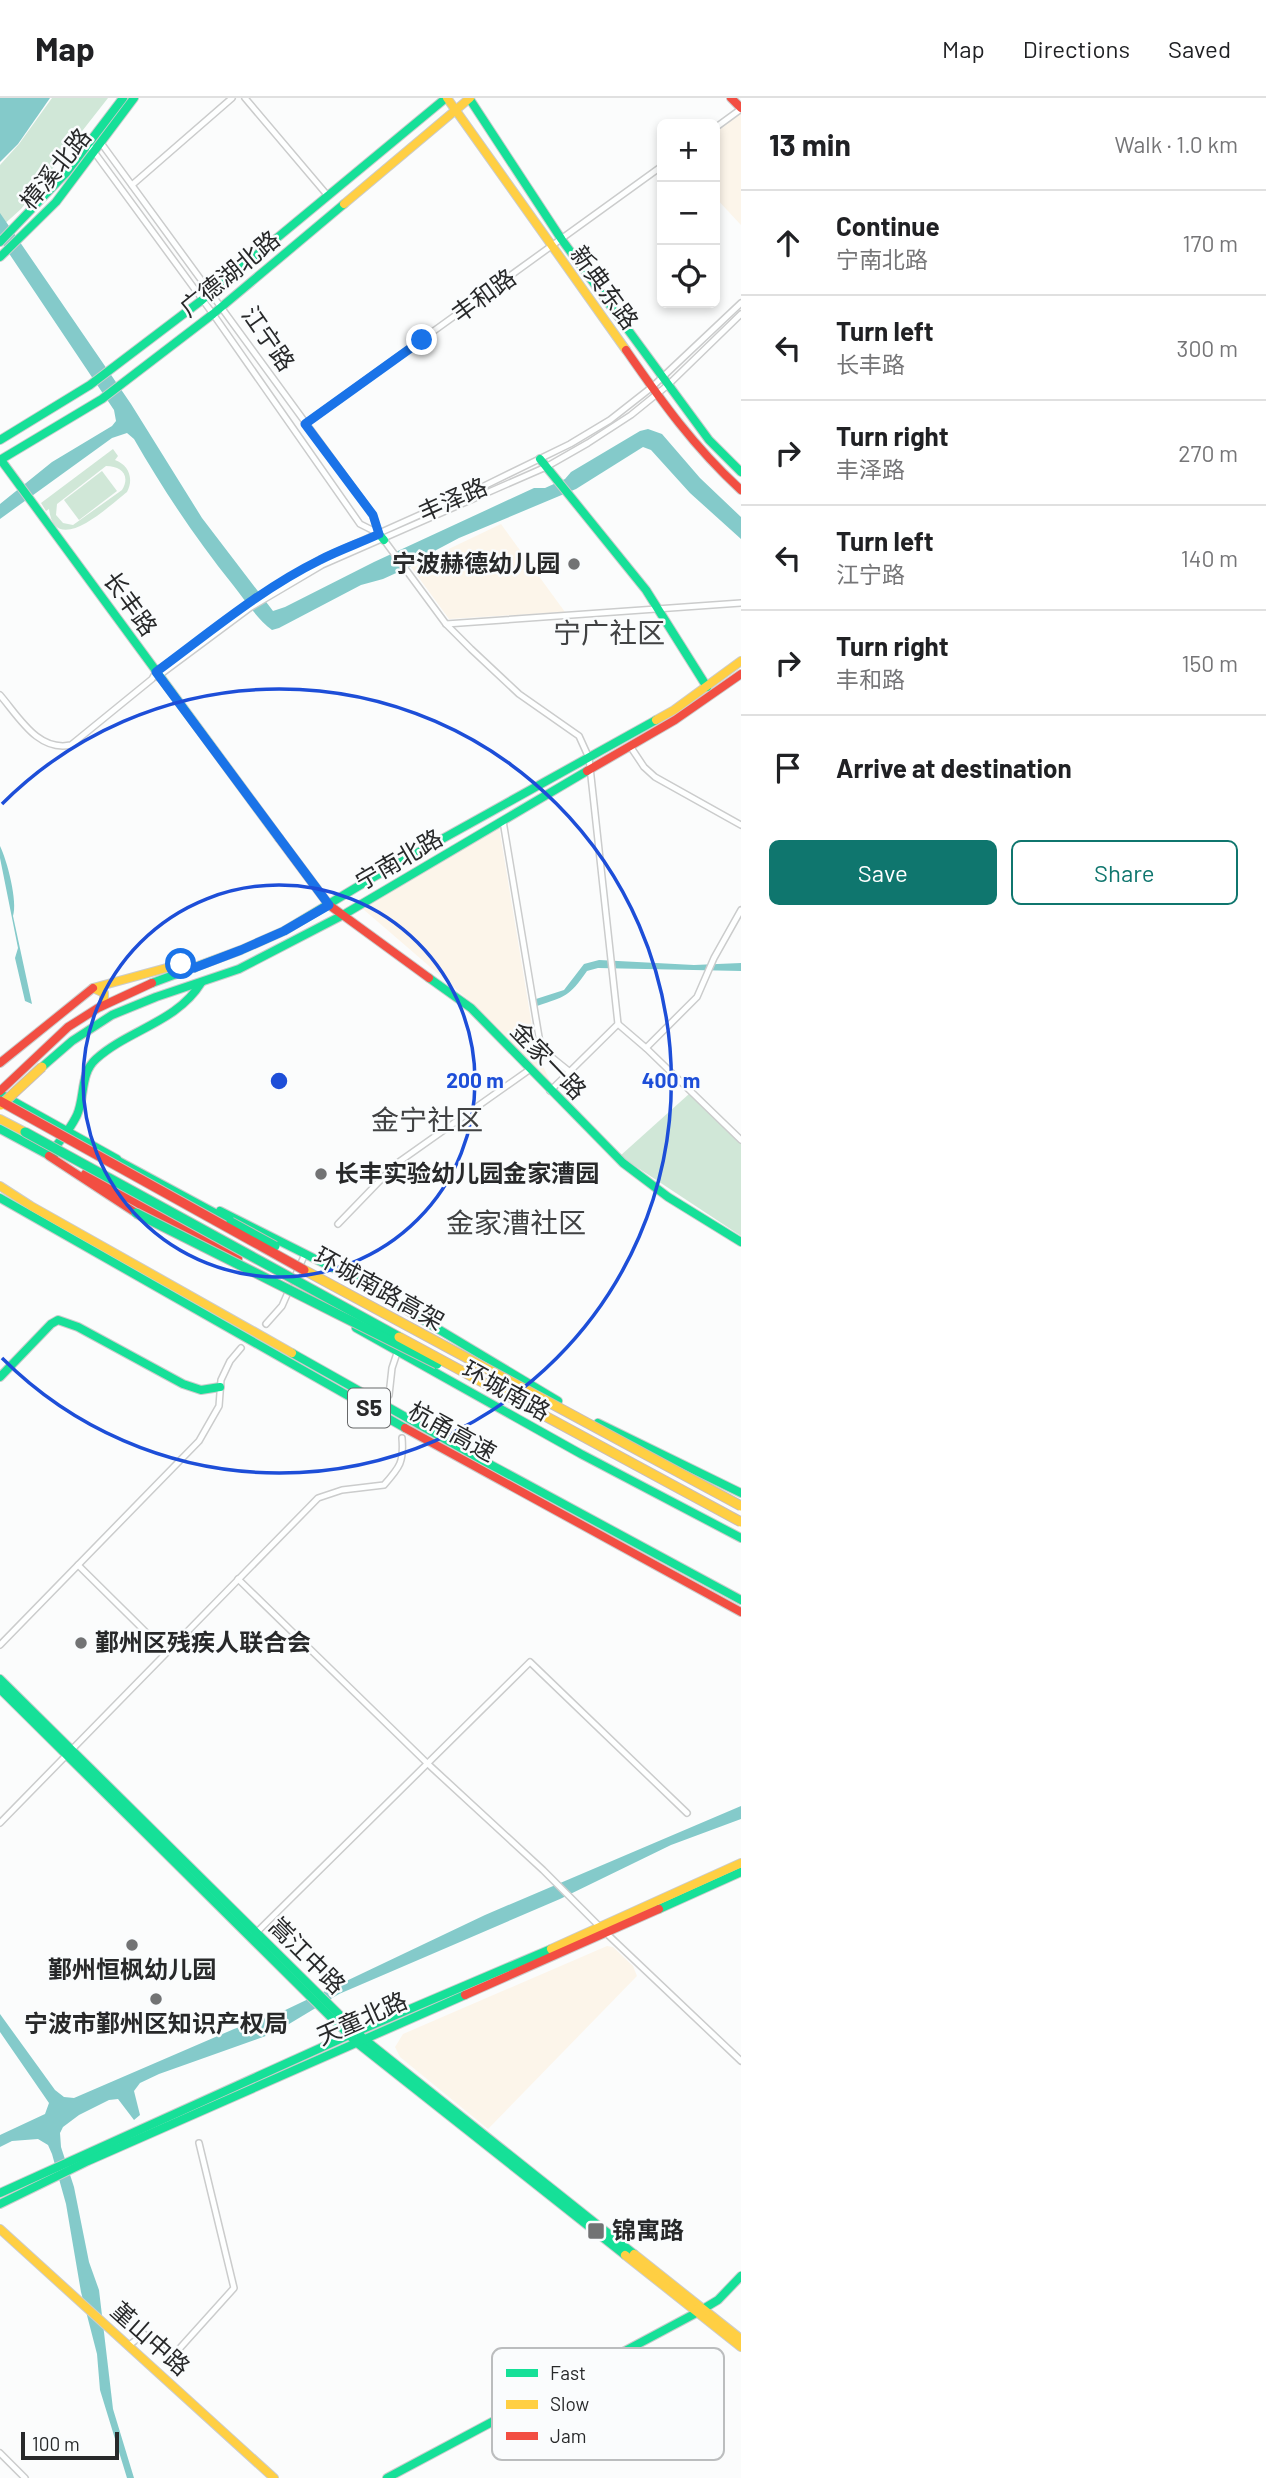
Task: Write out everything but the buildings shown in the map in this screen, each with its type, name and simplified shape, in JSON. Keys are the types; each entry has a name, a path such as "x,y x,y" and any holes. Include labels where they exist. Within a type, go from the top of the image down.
{"main road":[{"name":"樟溪北路","path":"2,255 51,209 123,98"},
{"name":"樟溪北路","path":"98,139 134,98"},
{"name":"广德湖北路","path":"0,440 90,385 202,300 446,98"},
{"name":"新典东路","path":"446,98 681,428 741,490"},
{"name":"广德湖北路","path":"0,460 102,399 213,314 469,98"},
{"name":"新典东路","path":"469,98 562,240 709,440 741,472"},
{"path":"731,98 741,109"},
{"name":"樟溪北路","path":"0,242 92,148"},
{"name":"长丰路","path":"0,460 156,676 329,905"},
{"path":"543,463 646,590 707,687"},
{"name":"宁南北路","path":"0,1092 68,1027 98,1008 150,984 284,931 674,710 741,661"},
{"name":"宁南北路","path":"0,1107 72,1041 112,1015 239,969 343,915 675,720 741,674"},
{"name":"金家一路","path":"329,905 471,1008 622,1163 668,1197 741,1242"},
{"path":"0,1063 93,988 181,964 194,968"},
{"path":"201,983 199,989 163,1018 117,1043 93,1062 86,1076 78,1114 49,1156 136,1213 416,1355 502,1392"},
{"path":"93,988 104,993 104,1003 98,1008"},
{"path":"175,991 180,1005"},
{"name":"环城南路","path":"0,1092 87,1144 353,1278 576,1412 741,1493"},
{"name":"环城南路高架","path":"0,1101 501,1377 741,1505"},
{"name":"环城南路高架","path":"0,1119 741,1522"},
{"name":"环城南路","path":"0,1129 150,1209 397,1353 741,1538"},
{"path":"87,1144 454,1347 501,1377"},
{"name":"杭甬高速","path":"0,1186 43,1213 482,1460 741,1600"},
{"name":"杭甬高速","path":"0,1198 475,1468 741,1612"},
{"path":"0,1377 58,1320 78,1327 183,1384 201,1390 220,1387"},
{"name":"嵩江中路","path":"0,1679 356,2037"},
{"name":"嵩江中路","path":"0,1689 70,1752"},
{"name":"天童北路","path":"686,1893 741,1863"},
{"name":"天童北路","path":"0,2204 50,2175 88,2161 356,2037 686,1893 741,1872"},
{"name":"嵩江中路","path":"254,1935 327,2014 700,2310 741,2339"},
{"path":"0,2193 50,2175 75,2159 356,2037"},
{"name":"堇山中路","path":"0,2229 274,2478"},
{"path":"629,2348 718,2300 741,2276"},
{"name":"嵩江中路","path":"700,2310 741,2347"},
{"path":"387,2478 492,2422"}],"street":[{"path":"132,184 232,98"},
{"path":"245,98 328,196"},
{"path":"720,124 741,109"},
{"name":"江宁路","path":"98,139 373,515 383,539"},
{"name":"江宁路","path":"92,148 213,314 360,524 383,539"},
{"name":"丰和路","path":"305,424 657,170"},
{"name":"丰泽路","path":"249,605 323,565 543,463 654,391 741,303"},
{"name":"丰泽路","path":"0,695 35,736 52,745 71,745 249,605 319,560 383,539 543,463 631,415 654,391 741,314"},
{"path":"383,539 446,624 519,694 579,736 589,758 618,1024 741,1140"},
{"path":"446,624 741,603"},
{"path":"630,746 644,767 655,777 741,825"},
{"path":"503,821 540,1043 549,1055 570,1073"},
{"path":"646,1048 697,998 714,958 741,910"},
{"path":"550,1091 618,1024"},
{"path":"338,1224 396,1164 529,1070"},
{"path":"265,1324 282,1306 305,1254"},
{"path":"389,1395 397,1353 417,1317"},
{"path":"0,1644 199,1441 219,1406 220,1387 230,1361 241,1348"},
{"path":"0,1823 317,1498 342,1490 384,1485 398,1469 403,1455 401,1438"},
{"path":"78,1565 166,1652"},
{"path":"238,1578 428,1764 606,1928 741,2061"},
{"path":"254,1935 530,1662 687,1813"},
{"path":"128,2346 144,2334 171,2358 233,2288 199,2143"},
{"path":"0,2453 26,2478"}],"shaded area":[{"path":"741,113 741,225 720,202 720,129"},
{"path":"501,524 565,612 449,619 411,567"},
{"path":"499,827 536,1050 552,1086 472,1003 363,909"},
{"path":"607,1946 613,1947 633,1966 637,1976 488,2129 400,2057 395,2047 403,2034"}],"green space":[{"path":"52,98 108,98 21,209 0,228 0,165 19,144"},
{"path":"113,449 118,456 115,460 124,465 129,473 127,492 96,516 72,529 61,529 53,523 49,509 46,511 41,503","holes":["106,466 111,466 125,476 122,490 73,525 63,523 56,515 57,504"]},
{"path":"102,471 117,491 79,520 64,500"},
{"path":"689,1094 741,1143 741,1236 620,1156"}],"water":[{"path":"0,98 50,98 18,144 0,162"},
{"path":"0,213 131,404 202,518 273,611 534,488 545,488 565,479 571,472 640,431 648,429 662,434 700,478 741,517 741,539 690,493 651,450 643,447 576,489 459,538 425,556 416,564 383,579 361,585 272,630 251,609 206,550 134,439 127,433 112,438 0,519 0,504 52,462 116,421 114,410 0,240"},
{"path":"0,846 11,881 13,916 32,1004 25,1001 15,958 18,948"},
{"path":"599,960 694,965 741,963 741,971 598,968 587,971 566,994 537,1006 536,999 564,990 584,964"},
{"path":"741,1806 741,1819 671,1845 560,1899 339,1994 274,2033 140,2083 134,2091 140,2115 134,2120 118,2099 109,2100 79,2115 63,2127 60,2133 61,2147 74,2187 89,2262 99,2290 113,2409 134,2478 127,2478 100,2390 97,2354 81,2292 66,2204 52,2154 48,2145 38,2139 12,2141 0,2147 0,2135 45,2114 49,2103 0,2032 0,2014 55,2090 64,2097 74,2098 234,2029 279,2013 485,1915"}],"traffic: fast":[{"path":"0,242 66,173 123,98"},
{"path":"0,257 56,202 134,98"},
{"path":"0,440 90,385 202,300 446,98"},
{"path":"469,98 562,240 709,440 741,472"},
{"path":"0,460 102,399 213,314 344,204"},
{"path":"540,459 646,590 707,687"},
{"path":"1,460 279,838"},
{"path":"378,533 384,540"},
{"path":"152,983 284,931 372,878 656,720"},
{"path":"42,1067 72,1041 112,1015 239,969 343,915 587,771"},
{"path":"429,978 471,1008 623,1163 668,1197 741,1242"},
{"path":"52,1151 77,1115 87,1071 96,1059 123,1040 166,1017 191,996 201,983"},
{"path":"4,1096 117,1159"},
{"path":"0,1129 54,1158"},
{"path":"25,1132 399,1337"},
{"path":"111,1157 226,1219"},
{"path":"0,1198 405,1428"},
{"path":"220,1211 353,1278 558,1401"},
{"path":"136,1213 437,1364"},
{"path":"231,1222 275,1246"},
{"path":"0,1377 58,1320 78,1327 183,1384 201,1390 220,1387"},
{"path":"356,1328 581,1454 741,1538"},
{"path":"292,1353 482,1460 741,1600"},
{"path":"598,1423 741,1493"},
{"path":"0,1679 364,2039 634,2254"},
{"path":"0,1689 356,2042 625,2255"},
{"path":"659,1909 741,1872"},
{"path":"0,2193 349,2035 551,1949"},
{"path":"0,2204 88,2161 465,1995"},
{"path":"631,2348 718,2300 741,2276"},
{"path":"387,2478 492,2422"}],"traffic: slow":[{"path":"447,98 626,350"},
{"path":"344,204 470,98"},
{"path":"656,720 741,661"},
{"path":"100,1007 104,1003 104,993 93,988 181,964 194,968"},
{"path":"1,1105 42,1067"},
{"path":"0,1119 25,1132"},
{"path":"0,1186 292,1353"},
{"path":"304,1270 741,1506"},
{"path":"399,1337 741,1522"},
{"path":"551,1949 741,1863"},
{"path":"0,2229 274,2478"},
{"path":"634,2254 741,2339"},
{"path":"625,2255 741,2347"}],"traffic: jam":[{"path":"731,98 741,108"},
{"path":"626,350 693,441 741,490"},
{"path":"587,771 675,720 741,674"},
{"path":"279,838 329,905 429,978"},
{"path":"0,1091 68,1027 98,1008 152,983"},
{"path":"0,1063 93,988"},
{"path":"0,1101 304,1270"},
{"path":"49,1156 136,1213"},
{"path":"85,1174 238,1259"},
{"path":"405,1428 741,1612"},
{"path":"465,1995 659,1909"}],"place":[{"name":"宁波赫德幼儿园","path":"574,564"},
{"name":"长丰实验幼儿园金家漕园","path":"321,1174"},
{"name":"鄞州区残疾人联合会","path":"81,1643"},
{"name":"鄞州恒枫幼儿园","path":"132,1945"},
{"name":"宁波市鄞州区知识产权局","path":"156,1999"},
{"name":"锦寓路","path":"596,2231"}],"district":[{"name":"宁广社区","path":"609,633"},
{"name":"金宁社区","path":"427,1120"},
{"name":"金家漕社区","path":"516,1223"}],"route":[{"path":"181,964 194,968 241,950 284,931 329,905 156,672 274,587 319,560 379,534 373,515 305,424 422,340"}]}
